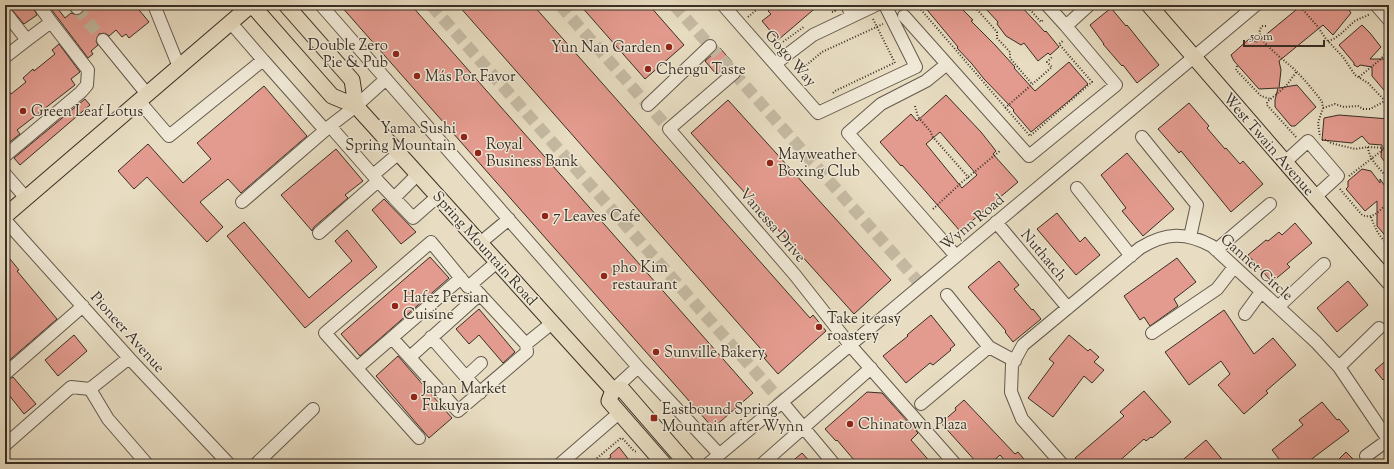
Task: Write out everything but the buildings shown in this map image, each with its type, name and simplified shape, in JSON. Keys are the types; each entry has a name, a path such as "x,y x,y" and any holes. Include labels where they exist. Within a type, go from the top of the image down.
{"main road":[{"path":"5,216 252,5"},
{"name":"Spring Mountain Road","path":"252,5 332,96 356,106 613,390 622,389 687,464"},
{"path":"286,5 352,80 356,106"},
{"name":"West Twain Avenue","path":"1149,5 1389,282"},
{"path":"613,390 609,401 664,464"}],"street":[{"path":"5,156 81,92 86,85 88,70 38,5"},
{"path":"154,5 179,67"},
{"path":"321,5 638,367 719,454"},
{"path":"847,5 852,16"},
{"path":"885,5 916,67 900,74"},
{"path":"1069,30 1089,5"},
{"name":"Wynn Road","path":"708,464 1256,5"},
{"name":"Gogo Way","path":"727,6 740,24 818,114 900,74"},
{"path":"1377,6 1389,20"},
{"path":"775,64 812,35 872,7"},
{"path":"904,16 1029,156 1116,85 1050,8"},
{"path":"5,12 27,40"},
{"path":"5,57 51,22"},
{"path":"231,23 263,60 413,218 438,196"},
{"path":"103,40 169,136 263,60"},
{"path":"648,105 710,46"},
{"path":"947,64 926,82 881,104 848,133 956,256"},
{"name":"Vanessa Drive","path":"734,73 669,129 795,275 850,345 955,464"},
{"path":"242,202 386,79"},
{"path":"1142,137 1197,205 1190,238"},
{"path":"1284,162 1313,144 1338,176 1335,183 1315,197"},
{"path":"318,233 376,178 399,153"},
{"path":"5,174 26,198"},
{"path":"394,198 418,174"},
{"path":"1077,188 1131,256"},
{"path":"1216,250 1270,204"},
{"path":"480,243 509,219"},
{"name":"Pioneer Avenue","path":"5,220 129,358 229,464"},
{"name":"Nuthatch","path":"996,222 1068,308"},
{"name":"Gannet Circle","path":"1015,361 1024,345 1131,256 1153,240 1174,235 1199,239 1216,250 1316,342 1339,367 1388,437"},
{"path":"392,338 458,412 527,352 526,344 431,242 326,333 419,438"},
{"path":"357,368 392,338 466,281 497,262"},
{"path":"1278,307 1324,264"},
{"path":"1152,333 1218,289 1234,267"},
{"path":"1245,314 1261,292"},
{"path":"410,357 480,294"},
{"path":"948,295 989,347 1015,361 1012,366 1011,392 1022,419 1062,464"},
{"path":"5,374 83,306"},
{"path":"526,344 552,323"},
{"path":"1339,367 1379,328"},
{"path":"431,338 480,393"},
{"path":"920,404 989,347"},
{"path":"5,445 71,387 90,389 129,358"},
{"path":"466,377 482,363"},
{"path":"613,390 638,367"},
{"path":"762,464 871,368"},
{"path":"90,389 108,419 147,464"},
{"path":"782,402 834,464"},
{"path":"256,464 313,409"},
{"path":"560,464 619,413"},
{"path":"1366,456 1388,437"}],"path":[{"path":"740,24 762,5"},
{"path":"917,5 1030,136 1092,82 1059,44 1069,30"},
{"path":"973,5 997,32 997,38 1010,52 1010,58 1032,84"},
{"path":"1026,5 1041,22 1050,8"},
{"path":"1287,9 1288,5"},
{"path":"1298,5 1318,27 1358,77 1368,83 1389,105"},
{"path":"1328,41 1336,37 1357,20 1366,17 1377,6"},
{"path":"872,7 877,27 900,74"},
{"path":"788,80 822,52 892,20"},
{"path":"1266,26 1262,26 1260,30 1263,40 1286,63 1297,71 1320,98 1323,108 1313,144"},
{"path":"1358,77 1381,59 1389,49"},
{"path":"1005,108 1052,67 1046,62 1052,57"},
{"path":"1237,66 1236,70 1261,96 1270,99"},
{"path":"1297,71 1286,86 1267,102 1267,105 1313,144 1356,149 1368,147 1385,148"},
{"path":"1323,108 1335,104 1344,107 1358,106 1363,109 1370,109 1385,101"},
{"path":"915,106 918,117 931,132 932,136 969,178"},
{"path":"1371,217 1362,215 1335,183 1389,145"},
{"path":"1368,147 1372,158 1389,180"},
{"path":"933,209 961,183 969,178 1001,150"},
{"path":"1371,217 1389,203"},
{"path":"1371,217 1376,231 1389,245"},
{"path":"590,464 621,438 634,451 636,452 639,450"}],"tunnel":[{"path":"431,5 782,402"},
{"path":"560,5 669,129"},
{"path":"674,5 921,285"},
{"path":"77,8 103,40"}],"place":[{"name":"Yun Nan Garden","path":"669,47"},
{"name":"Double Zero Pie & Pub","path":"396,54"},
{"name":"Chengu Taste","path":"648,69"},
{"name":"Más Por Favor","path":"417,76"},
{"name":"Green Leaf Lotus","path":"23,111"},
{"name":"Yama Sushi Spring Mountain","path":"464,137"},
{"name":"Royal Business Bank","path":"478,153"},
{"name":"Mayweather Boxing Club","path":"770,163"},
{"name":"7 Leaves Cafe","path":"545,216"},
{"name":"pho Kim restaurant","path":"604,276"},
{"name":"Hafez Persian Cuisine","path":"395,306"},
{"name":"Take it easy roastery","path":"819,327"},
{"name":"Sunville Bakery","path":"656,352"},
{"name":"Japan Market Fukuya","path":"414,397"},
{"name":"Eastbound Spring Mountain after Wynn","path":"654,418"},
{"name":"Chinatown Plaza","path":"850,424"}]}
